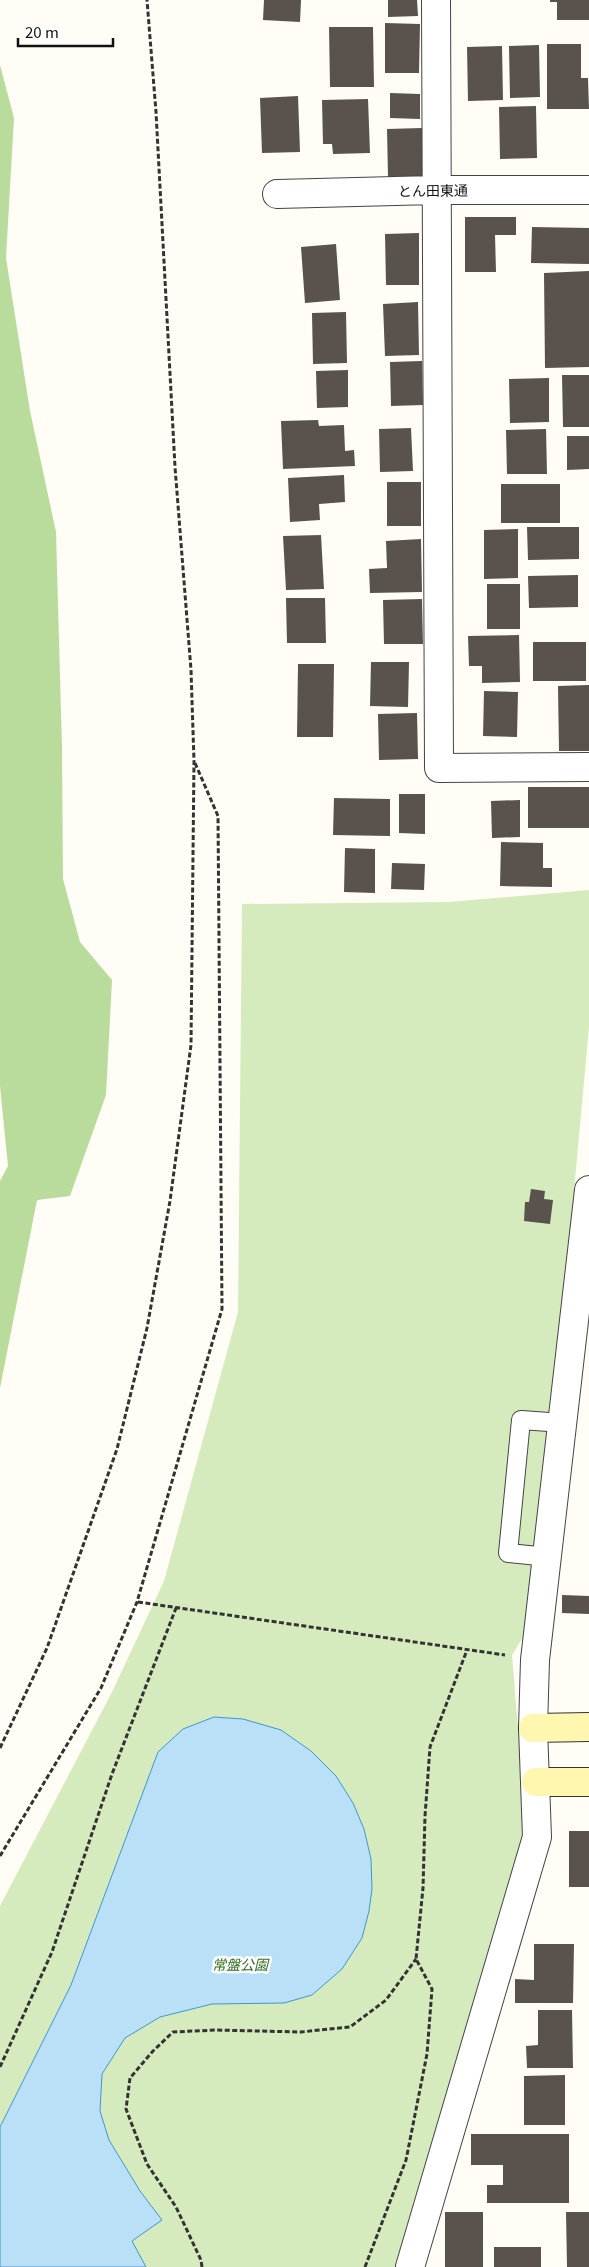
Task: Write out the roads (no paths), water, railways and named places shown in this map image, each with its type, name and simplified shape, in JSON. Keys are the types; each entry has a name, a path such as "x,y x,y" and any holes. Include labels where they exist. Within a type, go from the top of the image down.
{"street":[{"path":"436,0 435,190 439,768 589,767"},
{"name":"とん田東通","path":"277,194 435,190 589,190"},
{"path":"410,2267 537,1837 533,1728 535,1660 589,1190"},
{"path":"533,1728 589,1727"},
{"path":"536,1782 589,1782"}],"lane":[{"path":"548,1557 508,1553 521,1420 563,1423"}],"water":[{"path":"214,1717 243,1719 281,1730 311,1751 336,1776 353,1803 364,1829 371,1859 372,1889 362,1938 342,1969 312,1995 284,2003 212,2004 160,2017 125,2038 102,2074 100,2111 109,2140 140,2191 162,2220 132,2241 146,2267 0,2267 0,2127 71,1985 158,1752 183,1729"}],"park label":[{"name":"常盤公園","path":"240,1964"}]}
